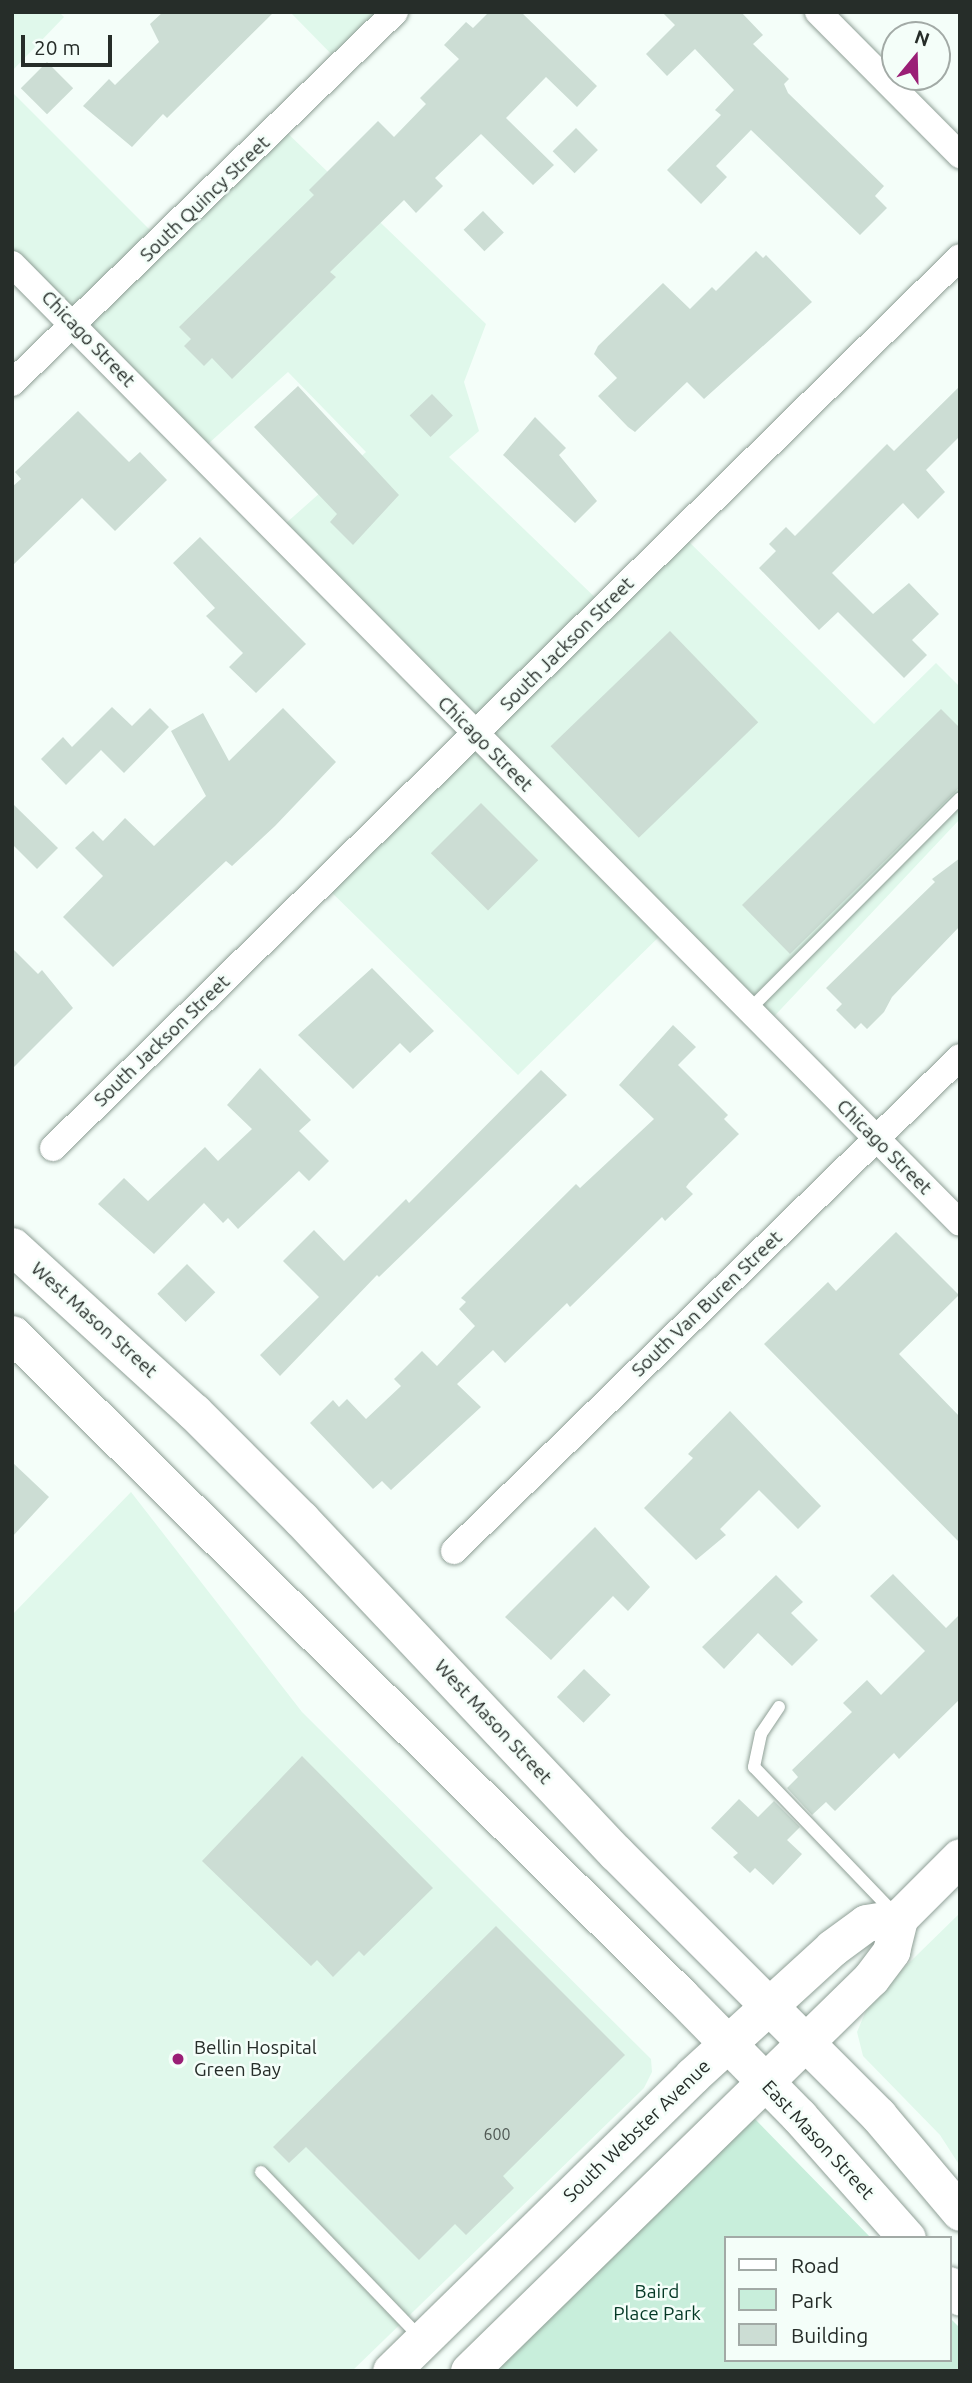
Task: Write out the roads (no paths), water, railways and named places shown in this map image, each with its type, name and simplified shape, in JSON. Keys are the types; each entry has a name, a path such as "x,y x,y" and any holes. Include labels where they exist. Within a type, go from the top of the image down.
{"main road":[{"name":"West Mason Street","path":"12,1246 194,1412 302,1519 615,1853 878,2115 960,2212"},
{"path":"12,1334 727,2043"},
{"path":"469,2371 806,2043 886,1959 899,1918 960,1857"},
{"name":"South Webster Avenue","path":"391,2371 727,2043 852,1931 866,1923 899,1918"},
{"name":"East Mason Street","path":"727,2043 906,2236"}],"street":[{"name":"South Quincy Street","path":"12,383 395,12"},
{"path":"818,12 960,155"},
{"name":"South Jackson Street","path":"53,1148 960,257"},
{"name":"Chicago Street","path":"12,264 74,323 960,1223"},
{"name":"South Van Buren Street","path":"454,1551 960,1057"}],"lane":[{"path":"749,1010 960,798"},
{"path":"779,1707 761,1734 754,1766 899,1918"},
{"path":"261,2172 423,2340"}],"place":[{"name":"Bellin Hospital Green Bay","path":"178,2059"}],"park label":[{"name":"Baird Place Park","path":"657,2303"}]}
